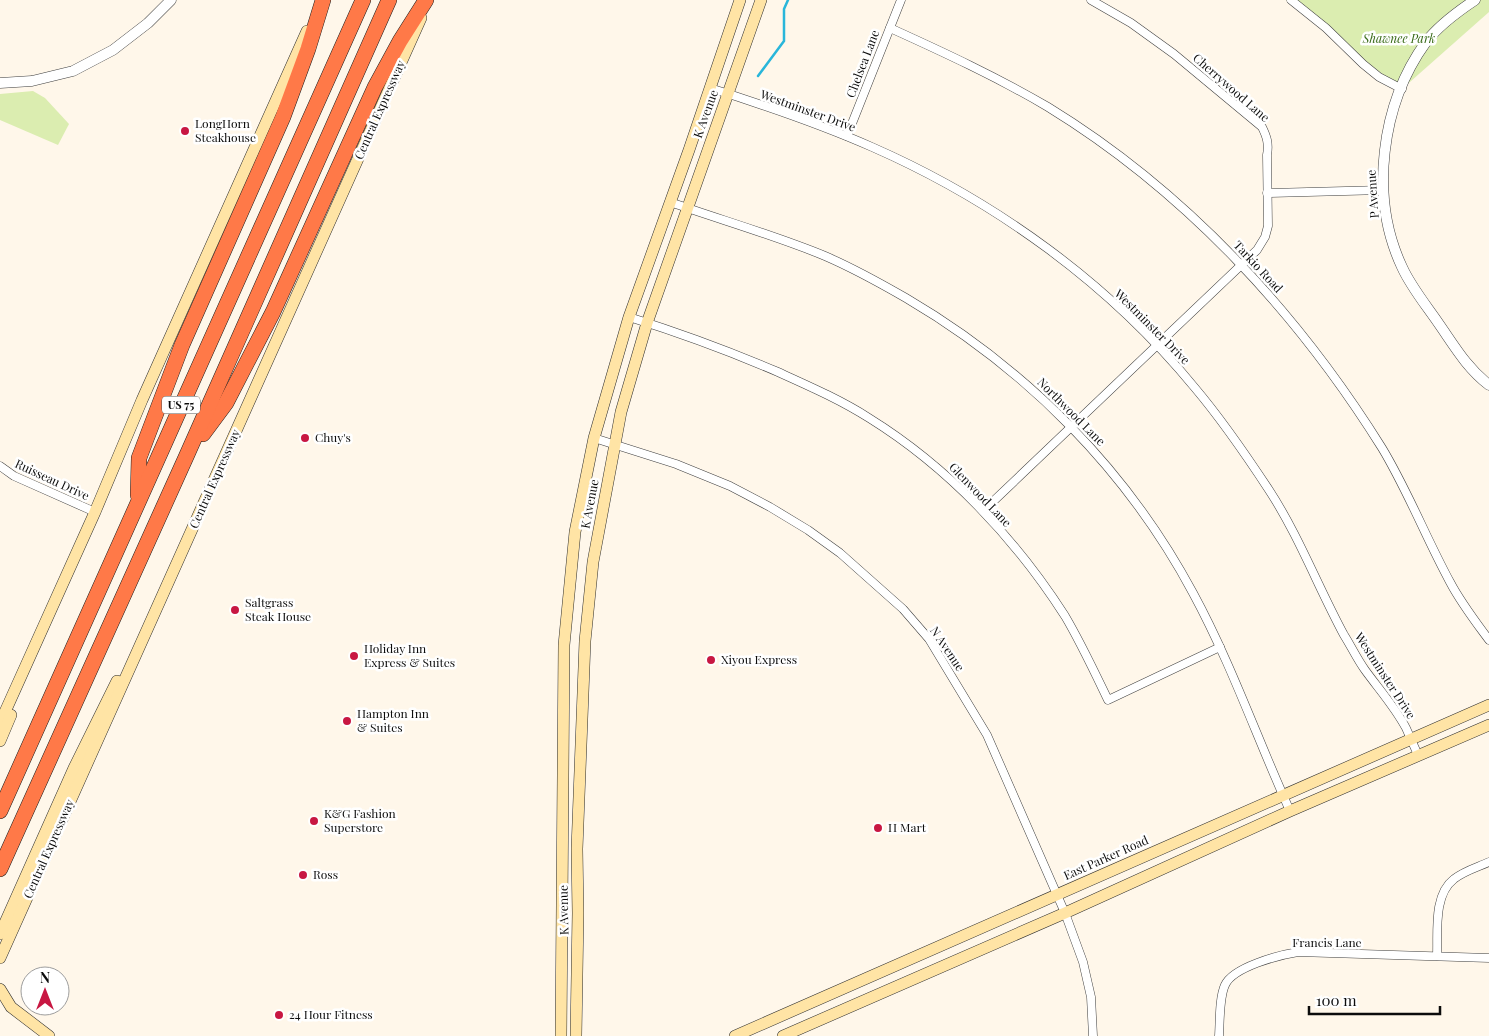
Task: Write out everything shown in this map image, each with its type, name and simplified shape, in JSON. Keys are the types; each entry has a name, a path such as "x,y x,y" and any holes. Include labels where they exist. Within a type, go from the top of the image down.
{"highway":[{"path":"138,503 138,458 182,345 283,117 308,49 322,0"},
{"name":"US 75","path":"0,811 363,0"},
{"name":"US 75","path":"0,869 389,0"},
{"path":"186,457 226,403 273,312 375,87 400,41 427,0"}],"main road":[{"path":"0,723 95,512 142,400 322,0"},
{"name":"Central Expressway","path":"0,958 172,576 427,0"},
{"name":"K Avenue","path":"561,1036 563,967 563,670 566,611 575,532 594,438 629,317 740,0"},
{"name":"K Avenue","path":"576,1036 577,849 584,670 592,562 621,412 647,323 761,0"},
{"path":"0,934 84,746 168,578 172,576"},
{"path":"0,741 32,662 31,654"},
{"path":"563,670 584,670"},
{"name":"East Parker Road","path":"734,1036 1489,704"},
{"path":"783,1036 1066,913 1290,810 1489,725"},
{"path":"1182,839 1190,856"},
{"path":"562,850 577,849"},
{"path":"914,957 921,976"},
{"path":"0,989 11,1007 49,1036"},
{"path":"805,1005 813,1023"}],"street":[{"path":"0,83 32,82 73,71 113,50 148,23 172,0"},
{"name":"Chelsea Lane","path":"847,136 901,0"},
{"name":"Cherrywood Lane","path":"983,511 1257,250 1265,237 1268,226 1268,146 1267,136 1262,127 1174,54 1131,23 1091,0"},
{"path":"1291,0 1326,28 1379,77 1402,89"},
{"name":"P Avenue","path":"1474,0 1450,17 1427,41 1412,64 1389,130 1383,162 1383,190 1390,232 1402,267 1418,296 1462,360 1475,375 1489,385"},
{"name":"Tarkio Road","path":"890,28 940,50 999,80 1047,107 1088,134 1142,173 1192,216 1242,264 1279,306 1314,351 1373,434 1408,493 1450,582 1466,610 1489,640"},
{"name":"Westminster Drive","path":"710,88 847,136 934,177 991,210 1024,232 1079,273 1123,311 1157,345 1195,388 1234,439 1271,493 1302,549 1348,641 1362,666 1405,726 1418,756"},
{"path":"1267,193 1383,190"},
{"name":"Northwood Lane","path":"670,202 755,230 826,257 878,282 932,314 984,349 1028,385 1072,426 1130,495 1167,547 1194,594 1220,648 1290,810"},
{"name":"Glenwood Lane","path":"629,317 699,340 796,380 870,418 940,470 983,511 1036,573 1065,616 1086,653 1108,700 1220,648"},
{"name":"N Avenue","path":"594,438 730,486 770,507 808,530 840,553 903,609 929,639 987,736 1066,913 1080,953 1089,988 1093,1036"},
{"name":"Ruisseau Drive","path":"0,466 14,476 95,512"},
{"path":"1437,956 1439,912 1442,895 1453,879 1489,862"},
{"name":"Francis Lane","path":"1219,1036 1222,996 1225,985 1232,977 1247,968 1280,955 1298,952 1489,958"}],"green space":[{"name":"Shawnee Park","path":"1286,0 1489,0 1489,12 1402,89"},
{"path":"33,91 45,98 69,124 58,145 0,120 0,94"}],"waterway":[{"path":"758,76 784,41 784,9 788,0"}],"place":[{"name":"LongHorn Steakhouse","path":"185,131"},
{"name":"Chuy's","path":"305,438"},
{"name":"Saltgrass Steak House","path":"235,610"},
{"name":"Holiday Inn Express & Suites","path":"354,656"},
{"name":"Xiyou Express","path":"711,660"},
{"name":"Hampton Inn & Suites","path":"347,721"},
{"name":"K&G Fashion Superstore","path":"314,821"},
{"name":"H Mart","path":"878,828"},
{"name":"Ross","path":"303,875"},
{"name":"24 Hour Fitness","path":"279,1015"}]}
